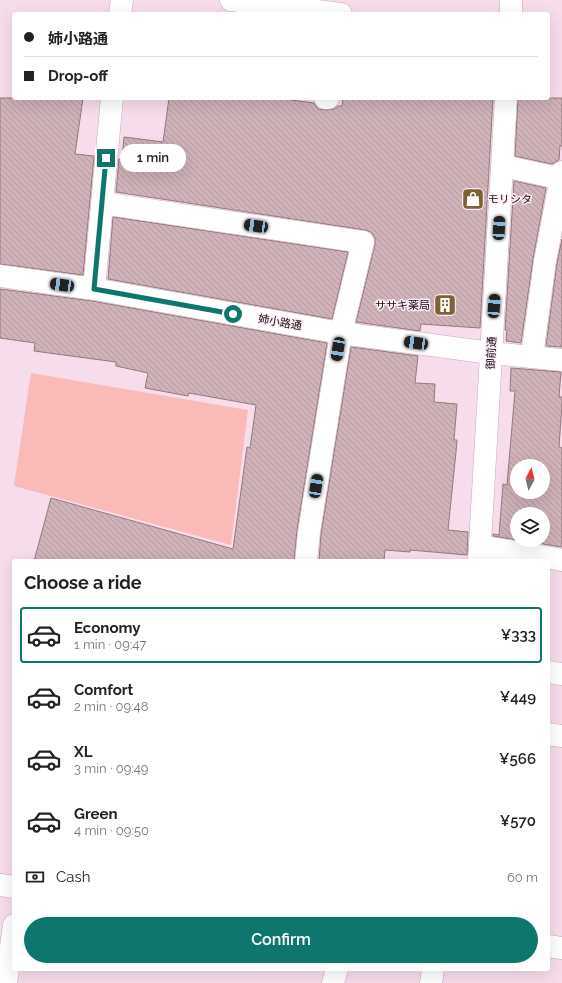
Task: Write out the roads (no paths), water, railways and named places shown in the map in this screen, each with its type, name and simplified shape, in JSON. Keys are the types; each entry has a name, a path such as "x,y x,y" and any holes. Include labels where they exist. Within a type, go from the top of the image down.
{"street":[{"path":"120,12 122,0"},
{"path":"231,0 318,5 335,12"},
{"path":"511,0 511,12"},
{"path":"94,289 112,100"},
{"name":"御前通","path":"479,554 506,100"},
{"path":"503,166 562,176 545,261 532,356"},
{"path":"102,203 364,242 341,333 309,532 306,559"},
{"name":"姉小路通","path":"0,276 94,289 341,333 491,353 562,360"},
{"path":"479,554 548,559"},
{"path":"550,559 562,560"},
{"path":"550,672 562,674"},
{"path":"550,734 562,736"},
{"path":"0,885 12,887"},
{"path":"6,983 12,940"},
{"path":"550,946 562,948"},
{"path":"333,983 336,971"},
{"path":"431,983 432,971"}],"place":[{"name":"モリシタ","path":"473,199"},
{"name":"ササキ薬局","path":"445,305"}]}
